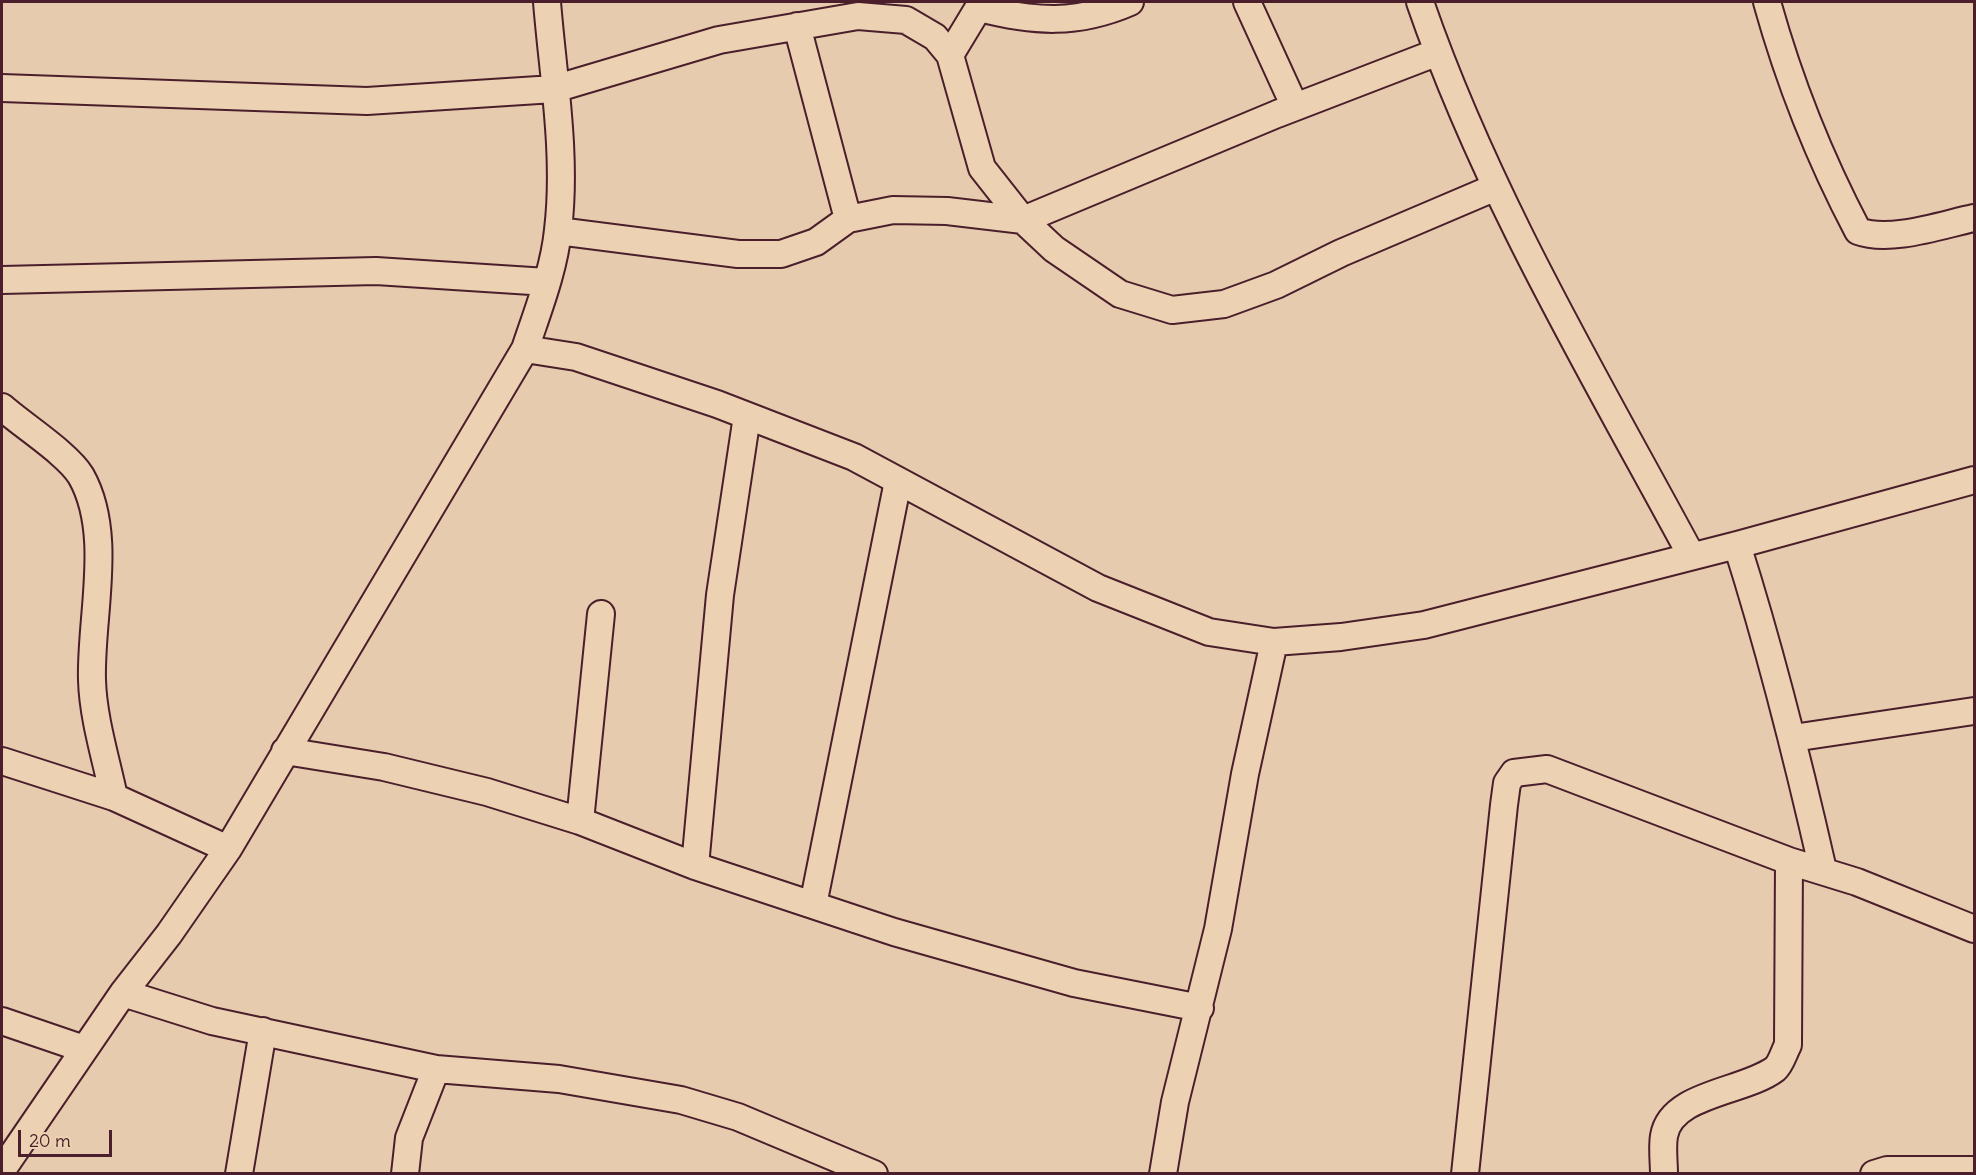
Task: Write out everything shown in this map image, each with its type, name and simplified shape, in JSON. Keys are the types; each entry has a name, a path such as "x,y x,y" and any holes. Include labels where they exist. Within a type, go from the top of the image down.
{"street":[{"path":"2,1170 123,993 169,934 228,849 525,349 547,282 558,231 562,180 546,2"},
{"path":"950,55 981,5 1021,19 1045,20 1107,12 1130,2"},
{"path":"1247,2 1295,107"},
{"path":"1420,2 1437,52 1496,187 1691,555"},
{"path":"1767,2 1778,41 1832,182 1858,231 1872,237 1888,236 1974,218"},
{"path":"2,88 367,101 554,89 719,40 858,16 906,20 935,36 950,55 982,168 1023,220 1053,249 1120,294 1172,310 1224,304 1256,292 1496,187"},
{"path":"797,26 848,219"},
{"path":"558,231 738,254 781,255 816,242 848,219 893,210 937,211 1023,220 1295,107 1437,52"},
{"path":"2,280 376,271 547,282"},
{"path":"525,349 576,357 747,416 854,457 1098,588 1209,632 1274,642 1341,637 1424,625 1737,545 1974,480"},
{"path":"695,866 720,595 747,416"},
{"path":"5,418 80,474 90,496 96,533 98,588 92,681 114,797"},
{"path":"813,905 898,482"},
{"path":"1737,545 1793,738 1823,870"},
{"path":"580,821 601,614"},
{"path":"1162,1173 1175,1102 1218,929 1245,774 1274,642"},
{"path":"1793,738 1974,711"},
{"path":"285,751 384,767 487,792 580,821 695,866 894,932 1074,983 1200,1008"},
{"path":"2,761 114,797 228,849"},
{"path":"1465,1173 1503,805 1507,783 1514,773 1547,769 1790,861 1823,870 1974,929"},
{"path":"1664,1173 1664,1135 1672,1116 1687,1105 1753,1081 1777,1068 1788,1045 1790,861"},
{"path":"123,993 212,1021 436,1069 559,1079 681,1100 738,1117 826,1164 874,1173"},
{"path":"2,1021 84,1049"},
{"path":"239,1173 263,1031"},
{"path":"405,1173 409,1138 436,1069"},
{"path":"1874,1173 1887,1170 1974,1170"}]}
